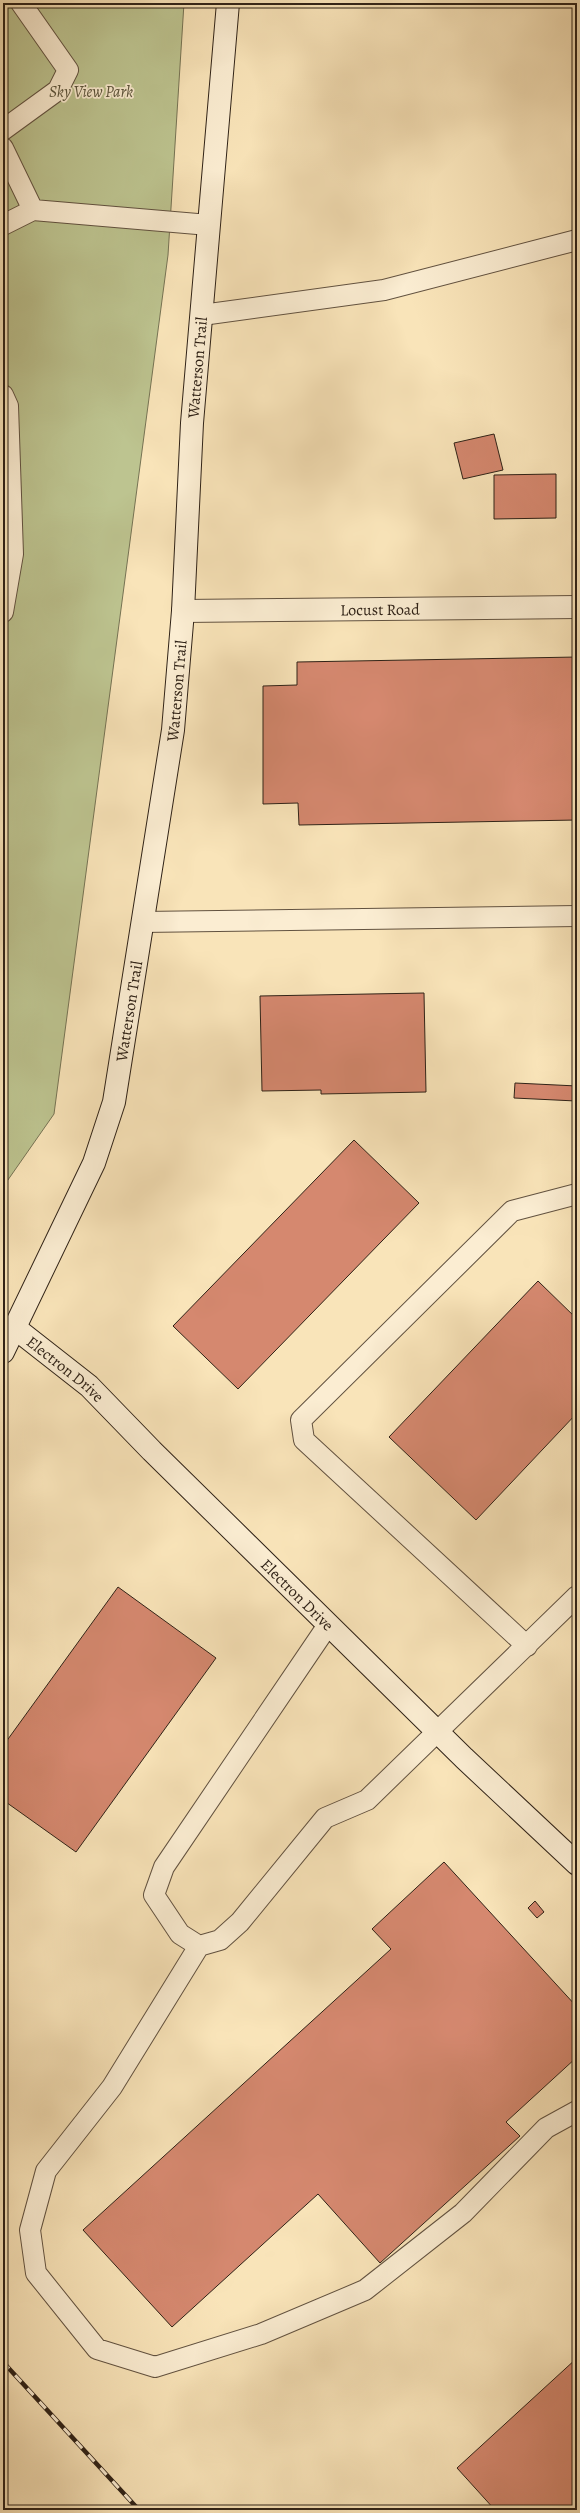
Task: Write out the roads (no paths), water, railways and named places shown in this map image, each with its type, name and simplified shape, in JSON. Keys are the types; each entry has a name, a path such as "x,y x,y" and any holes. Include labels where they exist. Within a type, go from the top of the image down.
{"main road":[{"name":"Watterson Trail","path":"3,1352 9,1326 94,1163 114,1102 172,730 183,611 192,423 228,3"},
{"name":"Locust Road","path":"183,611 577,607"},
{"name":"Electron Drive","path":"9,1326 89,1386 152,1451 328,1625 577,1864"}],"lane":[{"path":"3,130 58,90 68,70 22,3"},
{"path":"3,148 33,210"},
{"path":"3,225 33,210 209,226"},
{"path":"202,315 384,290 577,240"},
{"path":"3,395 8,406 13,554 3,612"},
{"path":"142,922 577,916"},
{"path":"527,1646 304,1440 301,1420 512,1211 577,1194"},
{"path":"577,1596 439,1733 368,1800 326,1818 240,1922 220,1940 199,1946 112,2087 46,2171 30,2230 36,2273 97,2349 154,2367 261,2334 365,2290 463,2213 546,2128 577,2111"},
{"path":"199,1946 180,1934 154,1895 164,1867 328,1625"}],"railway":[{"path":"3,2362 139,2510"}],"park label":[{"name":"Sky View Park","path":"91,91"}]}
